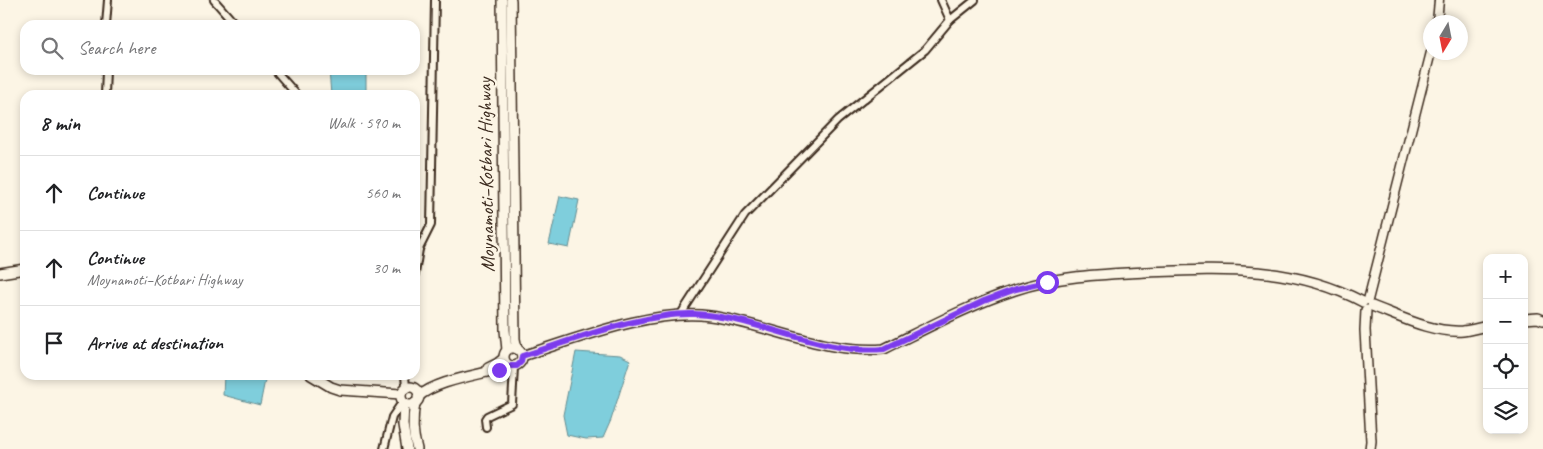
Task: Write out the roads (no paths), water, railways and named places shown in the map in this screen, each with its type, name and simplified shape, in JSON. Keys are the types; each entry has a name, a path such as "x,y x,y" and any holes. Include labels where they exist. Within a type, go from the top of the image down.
{"main road":[{"name":"Moynamoti–Kotbari Highway","path":"502,0 507,40 514,173 515,339 519,353"},
{"name":"Moynamoti–Kotbari Highway","path":"508,360 505,330 507,40 511,0"},
{"path":"0,273 20,270"},
{"path":"519,353 646,319 681,314 695,314 734,320 843,349 884,349 984,301 1016,289 1100,274 1171,271 1257,271 1289,276 1346,293 1368,304 1420,324 1463,331 1483,327"},
{"path":"1368,304 1365,330 1370,449"},
{"path":"1528,319 1538,318 1543,320"},
{"path":"320,380 340,390 409,396 508,360 521,362 519,353 512,348 508,360"},
{"path":"407,449 403,425 409,396"},
{"path":"409,396 412,428 417,449"}],"street":[{"path":"106,20 108,0"},
{"path":"214,0 232,20"},
{"path":"420,242 430,225 434,0"},
{"path":"941,0 950,20"},
{"path":"681,314 745,215 838,120 925,50 950,20 976,0"},
{"path":"1438,15 1439,0"},
{"path":"1368,304 1429,60"},
{"path":"105,90 106,75"},
{"path":"279,75 293,90"},
{"path":"486,427 485,419 487,416 509,406 513,401 508,360"},
{"path":"384,449 392,417 409,396 406,380"}],"water":[{"path":"329,75 366,75 366,90 331,90"},
{"path":"560,196 579,200 569,248 549,244"},
{"path":"576,352 620,355 630,360 611,420 603,438 586,439 567,435 563,415"},
{"path":"224,380 265,380 260,405 223,395"}]}
